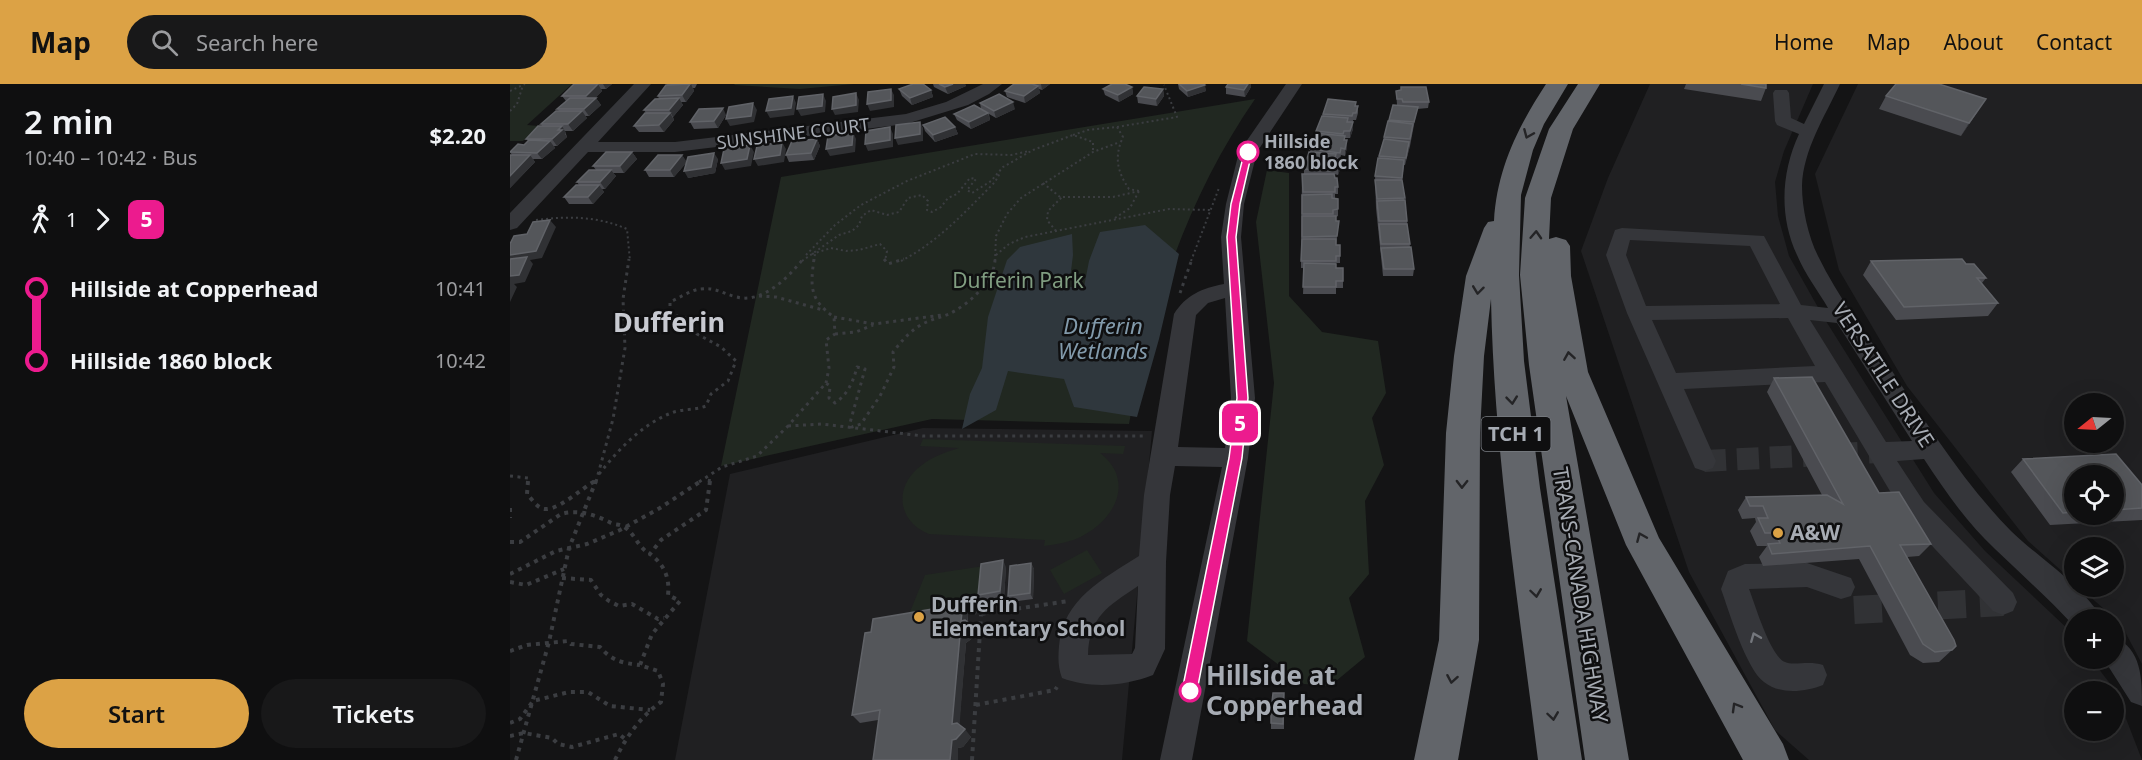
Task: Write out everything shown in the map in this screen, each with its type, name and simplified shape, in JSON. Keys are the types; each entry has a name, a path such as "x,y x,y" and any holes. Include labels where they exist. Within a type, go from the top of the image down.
{"highway":[{"name":"TRANS-CANADA HIGHWAY","path":"1557,84 1532,124 1521,150 1508,195 1505,275 1508,361 1522,488 1560,760"},
{"name":"TRANS-CANADA HIGHWAY","path":"1589,84 1574,106 1554,148 1538,198 1534,275 1546,376 1607,760"},
{"path":"1554,148 1557,276 1572,372 1644,545 1766,759"},
{"path":"1436,760 1459,640 1463,434 1472,333 1480,276 1508,195"}],"street":[{"path":"518,222 643,84"},
{"name":"SUNSHINE COURT","path":"584,147 675,147 906,119 943,110 979,94 994,84"},
{"path":"1176,760 1236,458 1243,398 1232,237 1235,204 1248,152 1294,84"},
{"name":"VERSATILE DRIVE","path":"1832,84 1798,155 1793,185 1796,219 1807,255 1844,317 1957,489 1995,531 2077,609"},
{"path":"1781,93 1783,121 1809,132"},
{"path":"1704,461 1638,312 1616,255 1622,234 1757,240 1830,373 1915,510 2003,602"},
{"path":"1152,562 1156,446 1185,314 1199,297 1212,292 1236,290"},
{"path":"1638,312 1794,311 1844,317"},
{"path":"1668,382 1830,373"},
{"path":"1156,446 1236,458"},
{"path":"1879,452 1931,449"},
{"path":"1812,675 1790,677 1776,674 1766,664 1735,589 1738,580 1745,576 1807,574 1841,587"},
{"path":"2124,666 2142,692"}],"path":[{"path":"510,91 524,85"},
{"path":"510,111 517,104 524,85"},
{"path":"758,296 789,277 805,256 835,225 861,205 907,181 975,154 1011,155 1033,150 1088,130 1177,117 1164,85"},
{"path":"1117,127 1124,137 1116,154 1117,170 1130,189 1139,191"},
{"path":"1073,135 1093,142 1093,152"},
{"path":"826,383 830,386 829,398 835,403 842,399 853,382 857,367 865,369 850,417 852,428 861,424 880,396 894,367 893,352 905,336 920,325 951,313 981,289 995,267 996,236 1007,214 1021,198 1093,152 1120,142"},
{"path":"805,256 839,235 852,231 860,225 862,216 871,210 886,215 900,212 908,198 922,195 928,201 927,210 932,212 957,194 970,178 976,179 967,190 972,193 991,181 1003,167 1033,150"},
{"path":"810,254 831,249 846,251 880,244 887,251 885,259 888,264 898,264 935,240 995,182 1003,167"},
{"path":"1043,183 1062,197 1113,197 1139,191"},
{"path":"1179,298 1219,188"},
{"path":"1114,219 1130,208 1139,191"},
{"path":"1057,231 1047,220 1048,211 1062,197"},
{"path":"996,255 1010,244 1025,237 1169,209 1210,210"},
{"path":"516,760 549,642 569,548 599,474 613,419 625,348 623,299 630,266 627,229 614,222 574,216 518,222"},
{"path":"815,254 810,288 823,310"},
{"path":"599,474 614,453 652,424 675,412 695,411 706,406 711,394 728,381 736,361 721,347 697,334 689,319 677,316 670,310 670,302 699,290 722,290 738,298 776,295 813,309 823,310 834,317 875,324 895,324 951,313"},
{"path":"834,317 835,334"},
{"path":"510,574 525,565 569,548 587,544 625,527 710,477 722,466 757,456 788,426 826,383 829,368 826,340 835,334 856,332 875,324"},
{"path":"788,426 822,424 923,436 1156,446"},
{"path":"510,476 528,478 527,494 542,508 548,509 558,507 568,496 596,481"},
{"path":"650,554 661,540 706,510 710,477"},
{"path":"510,508 510,518"},
{"path":"510,542 520,542 528,538 561,514 568,512 605,518 610,523 625,527 642,550 657,558 670,580 668,595 680,601 677,607 664,618 642,651 640,665"},
{"path":"510,582 526,585 564,569"},
{"path":"562,578 591,580 601,595 609,601 619,606 632,604 658,619 664,618"},
{"path":"961,613 972,611 981,614 1071,601"},
{"path":"972,760 981,614"},
{"path":"510,651 518,647 568,641 600,647 608,657 620,663 640,665 658,672 663,684 661,702 650,710 625,739 615,760"},
{"path":"975,705 1052,691 1057,687"},
{"path":"510,723 520,719 533,701 569,692 588,692 598,702 614,708 634,707 650,710"},
{"path":"510,736 524,733 552,738 558,744 572,747 619,734 625,739"}],"shaded area":[{"path":"1650,84 1813,84 1784,151 1775,182 1778,216 1789,256 1824,318 1934,493 1985,551 2064,625 2064,669 2099,669 2108,681 2064,681 2064,741 2124,741 2124,713 2142,760 1809,760 1775,730 1689,572 1581,251 1608,178"},
{"path":"1858,84 2142,84 2142,664 2124,630 2124,609 2104,609 2090,597 2124,597 2124,537 2064,537 2064,573 2028,541 1907,386 1839,270 1815,174"},
{"name":"Dufferin Elementary School","path":"923,428 1152,431 1122,760 675,760 730,474"}],"green space":[{"path":"510,84 572,84 527,125 539,126 523,141 510,141"},
{"path":"735,84 854,84 800,89 734,85"},
{"name":"Dufferin Park","path":"1255,99 1231,136 1210,175 1175,255 1148,338 1129,424 932,419 721,466 781,177"},
{"path":"1267,170 1289,173 1289,296 1322,332 1378,341 1386,393 1372,418 1384,465 1365,501 1369,574 1349,598 1365,657 1330,686 1304,684 1247,641 1274,383 1256,222"},
{"path":"923,439 1125,446 1123,454 1100,453 1110,463 1116,474 1119,486 1117,497 1113,508 1096,527 1070,541 1060,543 1044,546 1045,540 929,534 919,529 906,514 903,506 905,487 909,478 922,465 936,456 959,448 920,446"},
{"path":"1087,550 1102,573 1064,594 1050,570"},
{"path":"984,566 980,612 909,623 910,612 925,575"}],"water":[{"name":"Dufferin Wetlands","path":"1145,225 1179,254 1159,339 1137,417 1074,407 1064,379 1008,371 996,410 962,429 970,394 982,368 988,317 1007,260 1020,247 1072,234 1073,255 1069,287 1084,287 1089,261 1100,232"}],"building":[{"path":"574,84 598,84 586,96 562,96"},
{"path":"690,84 682,95 658,96 666,85"},
{"path":"913,84 923,84 931,90 910,98 899,89"},
{"path":"1014,84 1038,86 1024,96 1005,91"},
{"path":"1112,84 1125,84 1132,87 1118,95 1103,89"},
{"path":"1179,84 1204,84 1205,85 1187,91"},
{"path":"1228,84 1248,84 1244,90 1226,87"},
{"path":"1741,84 1766,84 1766,88"},
{"path":"1896,84 1939,84 1986,99 1969,123 1886,96"},
{"path":"1144,87 1163,89 1156,99 1137,96"},
{"path":"1401,87 1426,87 1429,102 1403,102 1402,99 1397,99 1396,91 1401,90"},
{"path":"891,89 891,100 867,104 868,92"},
{"path":"856,93 856,105 832,109 833,97"},
{"path":"823,94 822,106 797,109 799,97"},
{"path":"999,94 1013,102 994,111 980,103"},
{"path":"793,96 791,108 766,111 769,99"},
{"path":"570,98 596,98 584,109 557,109"},
{"path":"679,98 669,110 644,110 655,99"},
{"path":"1328,99 1356,102 1355,106 1358,106 1356,113 1352,116 1323,114"},
{"path":"753,103 751,116 726,119 729,107"},
{"path":"974,105 988,113 969,122 954,114"},
{"path":"1393,105 1418,107 1414,122 1389,120"},
{"path":"723,108 714,121 690,122 699,109"},
{"path":"556,111 582,111 568,124 541,124"},
{"path":"645,113 670,113 659,125 634,126"},
{"path":"1322,116 1348,118 1347,122 1353,122 1350,131 1344,131 1343,134 1316,131"},
{"path":"945,117 955,127 933,135 923,125"},
{"path":"1388,121 1413,124 1410,139 1384,137"},
{"path":"920,122 920,134 895,138 896,125"},
{"path":"538,126 562,126 558,130 562,130 552,139 526,139"},
{"path":"890,127 890,140 865,144 866,131"},
{"path":"853,132 852,145 826,149 828,136"},
{"path":"1315,133 1345,136 1344,140 1347,140 1345,149 1341,148 1340,153 1310,149"},
{"path":"817,139 811,153 786,155 792,141"},
{"path":"1384,139 1409,142 1406,158 1379,156"},
{"path":"529,140 550,141 537,153 510,152 518,144 524,145"},
{"path":"782,142 780,155 754,159 757,146"},
{"path":"750,145 747,159 721,163 724,149"},
{"path":"606,152 632,152 620,166 593,166"},
{"path":"1309,152 1336,154 1335,158 1341,159 1338,168 1333,167 1332,171 1304,169"},
{"path":"714,153 711,167 684,171 688,157"},
{"path":"510,155 530,155 510,176"},
{"path":"658,155 682,155 670,170 645,170"},
{"path":"1378,158 1404,160 1402,178 1375,176"},
{"path":"589,170 611,170 600,182 577,182"},
{"path":"1302,174 1334,174 1338,187 1335,187 1335,192 1303,192"},
{"path":"1375,180 1402,180 1405,198 1377,199"},
{"path":"576,185 599,185 588,197 564,197"},
{"path":"1332,194 1332,198 1338,199 1338,209 1333,210 1333,214 1302,214 1302,195"},
{"path":"1405,200 1407,221 1379,221 1377,201"},
{"path":"1302,216 1336,216 1336,221 1339,221 1337,236 1302,237"},
{"path":"550,220 536,251 510,255 510,244 514,236 527,234 533,222"},
{"path":"1379,224 1407,224 1410,244 1381,244"},
{"path":"1302,239 1336,239 1336,245 1340,245 1340,256 1336,256 1336,261 1301,261"},
{"path":"1411,247 1414,269 1384,269 1381,248"},
{"path":"527,257 519,275 510,276 510,259"},
{"path":"1962,259 1966,264 1974,264 1986,278 1977,278 1998,303 1904,307 1871,261"},
{"path":"1304,263 1336,264 1336,268 1343,268 1343,281 1336,281 1336,287 1303,287"},
{"path":"1812,377 1879,493 1899,492 1931,544 1900,545 1954,640 1956,646 1952,650 1935,652 1923,644 1870,546 1772,554 1768,544 1780,543 1775,533 1765,533 1758,518 1768,518 1763,506 1750,506 1746,497 1827,495 1843,504 1774,378"},
{"path":"2116,454 2142,485 2142,508 2124,509 2124,465 2064,465 2063,513 2023,459"},
{"path":"1003,560 1000,591 978,595 981,564"},
{"path":"1031,563 1030,593 1008,596 1010,566"},
{"path":"963,604 961,621 965,620 972,625 960,635 952,724 957,723 965,729 956,739 952,740 950,760 873,760 880,710 852,715 865,633 871,632 873,619"},
{"path":"1273,693 1284,693 1283,724 1271,723 1269,702 1272,702"}],"tunnel":[{"path":"1704,461 1879,452"},
{"path":"1854,610 2003,602"}],"bus line":[{"name":"5","path":"1190,691 1236,458 1243,398 1232,237 1235,204 1248,152"}],"place":[{"name":"Hillside 1860 block","path":"1248,152"},
{"name":"A&W","path":"1778,533"},
{"name":"Dufferin Elementary School","path":"919,617"},
{"name":"Hillside at Copperhead","path":"1190,691"}],"district":[{"name":"Dufferin","path":"669,323"}]}
